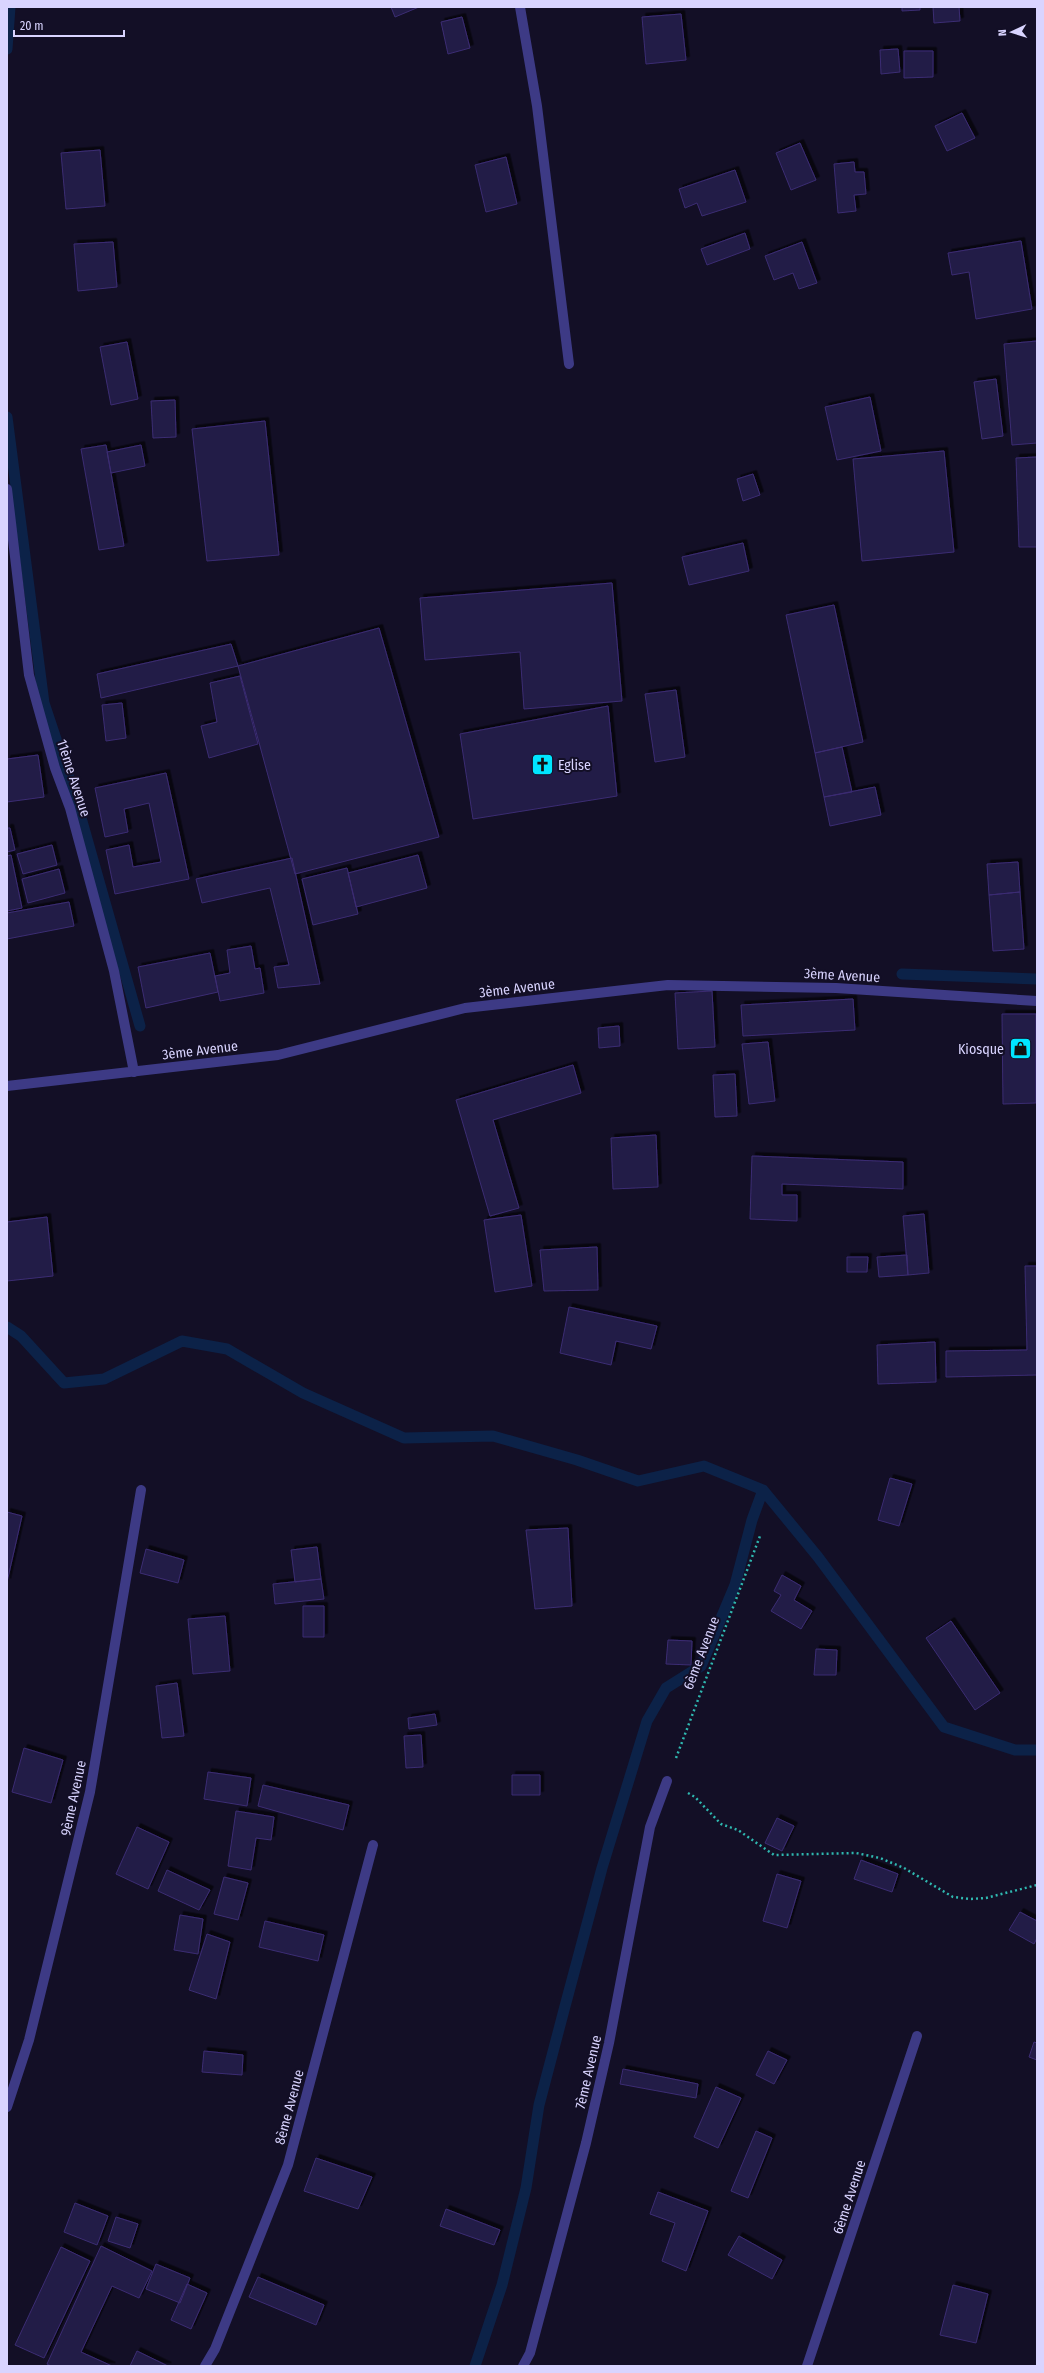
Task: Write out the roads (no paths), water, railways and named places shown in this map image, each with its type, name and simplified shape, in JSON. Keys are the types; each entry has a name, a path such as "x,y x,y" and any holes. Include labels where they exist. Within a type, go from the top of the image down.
{"street":[{"path":"520,7 537,106 569,364"},
{"name":"11ème Avenue","path":"7,489 29,675 53,761 70,808 114,970 134,1072"},
{"name":"3ème Avenue","path":"7,1086 278,1055 465,1008 668,985 836,988 1037,1001"},
{"name":"9ème Avenue","path":"7,2107 30,2040 90,1792 141,1490"},
{"name":"7ème Avenue","path":"523,2366 530,2353 586,2143 609,2043 650,1827 667,1781"},
{"name":"8ème Avenue","path":"205,2366 215,2349 288,2165 373,1845"},
{"name":"6ème Avenue","path":"807,2366 917,2036"}],"waterway":[{"path":"7,49 10,7"},
{"path":"7,417 44,703 74,793 140,1026"},
{"path":"902,974 1037,979"},
{"path":"7,1327 21,1336 64,1383 104,1379 182,1341 227,1349 303,1393 404,1438 493,1436 577,1460 638,1481 704,1466 763,1490 818,1557 944,1727 1015,1750 1037,1750"},
{"path":"475,2366 502,2285 526,2188 539,2105 564,2010 602,1868 647,1721 666,1688 701,1666 735,1585 752,1520 763,1490"}],"place":[{"name":"Eglise","path":"543,765"},
{"name":"Kiosque","path":"1020,1049"}]}
